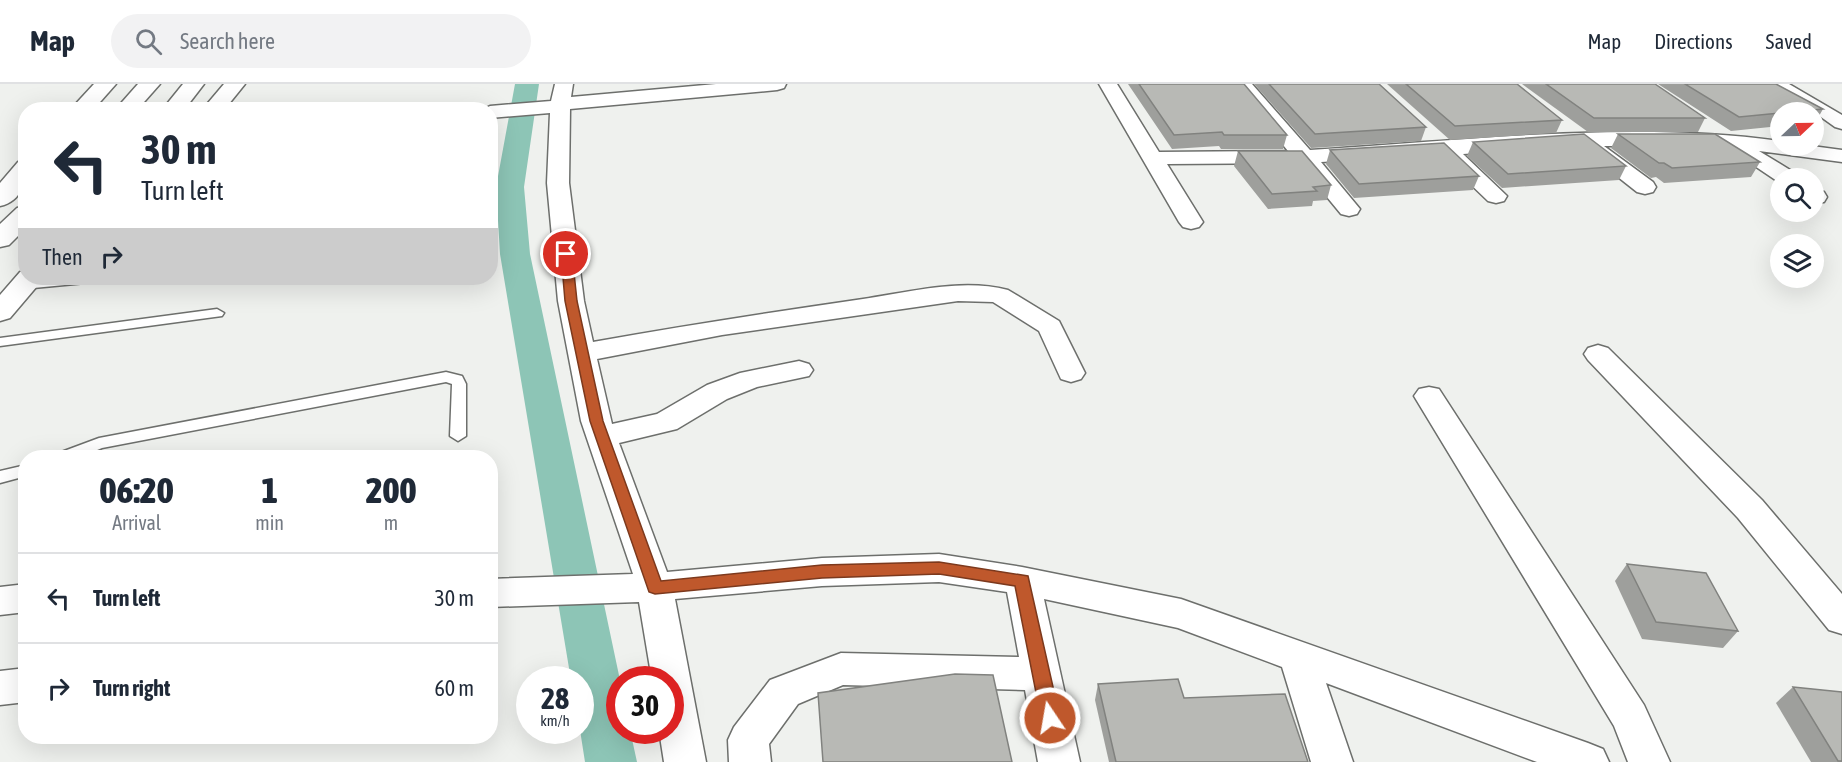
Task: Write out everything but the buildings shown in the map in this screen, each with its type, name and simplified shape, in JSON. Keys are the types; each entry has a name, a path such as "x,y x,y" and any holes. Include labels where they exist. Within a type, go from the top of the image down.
{"main road":[{"path":"88,102 106,84"},
{"path":"133,102 150,84"},
{"path":"179,102 194,84"},
{"path":"219,102 235,84"},
{"path":"0,199 18,177"},
{"path":"0,239 18,221"},
{"path":"0,312 23,285"}],"street":[{"path":"499,112 559,100 777,84"},
{"path":"1108,84 1191,222"},
{"path":"1242,84 1348,209"},
{"path":"1775,84 1842,123"},
{"path":"559,100 558,183 571,301 602,437 685,762"},
{"path":"1554,119 1645,187"},
{"path":"1698,121 1771,168"},
{"path":"1426,132 1496,196"},
{"path":"1153,158 1305,157 1582,140 1727,140 1842,156"},
{"path":"582,353 722,327 958,292 999,295 1050,327 1071,373"},
{"path":"1598,354 1750,508 1842,619"},
{"path":"602,437 666,422 717,392 750,379 800,370"},
{"path":"1429,396 1630,717 1649,762"},
{"path":"499,593 641,588 822,572 939,568 1022,581 1181,614 1588,762"},
{"path":"1022,581 1059,762"},
{"path":"0,601 18,599"},
{"path":"1297,656 1332,762"},
{"path":"750,762 748,740 784,692 841,669 1041,674"},
{"path":"0,688 18,686"}],"lane":[{"path":"0,342 217,313"},
{"path":"82,450 99,443 446,377 457,379 459,384 458,436"},
{"path":"0,477 18,473"}],"waterway":[{"path":"527,84 510,187 515,254 611,762"}],"route":[{"path":"566,254 571,301 596,421 655,588 822,572 939,568 1022,581 1050,718"}]}
